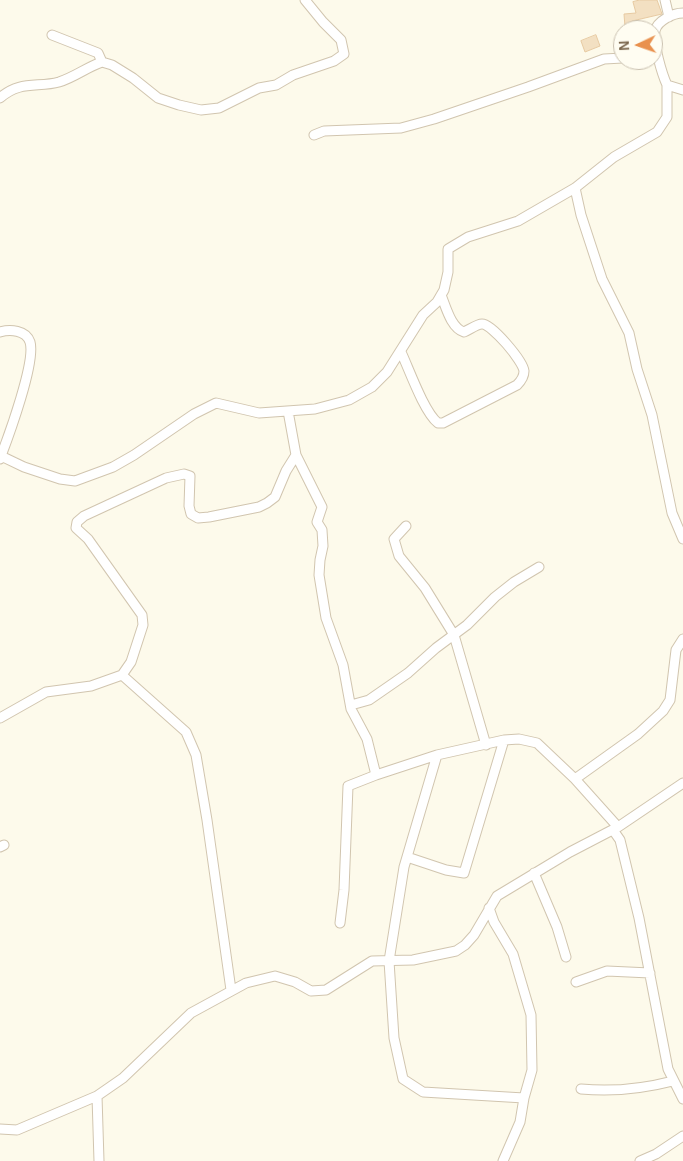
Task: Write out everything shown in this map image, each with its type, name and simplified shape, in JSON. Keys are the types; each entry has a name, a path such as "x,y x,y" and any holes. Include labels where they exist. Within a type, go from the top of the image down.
{"street":[{"path":"0,98 18,87 58,82 74,77 102,62 112,65 133,78 158,98 201,110 219,108 259,88 276,85 293,75 334,61 344,54 340,40 305,0"},
{"path":"665,0 670,17"},
{"path":"663,20 678,13 683,13"},
{"path":"52,35 98,53 102,62"},
{"path":"314,134 324,131 401,128 528,88 604,59 613,59"},
{"path":"0,332 8,330 22,333 27,337 31,350 27,374 15,417 1,457 60,479 75,481 88,478 113,467 134,456 194,414 216,404 260,413 321,408 349,400 372,387 387,372 423,315 437,302 444,290 448,272 448,249 468,237 518,221 575,188 614,156 657,132 667,117 667,85 661,70"},
{"path":"667,85 683,90"},
{"path":"575,188 581,215 602,279 629,333 637,369 652,415 672,513 683,539"},
{"path":"401,352 427,408 438,423 443,423 517,385 522,380 524,371 520,360 489,326 481,324 464,332 459,330 454,324 441,295"},
{"path":"288,411 296,455 322,507 317,522 322,530 323,546 319,574 326,618 343,665 351,705 367,738 376,774"},
{"path":"0,718 46,692 91,686 122,676 131,662 144,625 142,615 88,539 76,528 77,522 84,516 166,478 184,474 190,476 189,506 191,514 198,518 259,507 275,497 286,471 296,455"},
{"path":"406,526 394,538 399,556 425,588 454,635 486,745"},
{"path":"351,705 369,700 387,688 454,635 514,582 539,567"},
{"path":"574,779 638,734 663,711 670,700 676,650 683,639"},
{"path":"122,676 186,732 196,755 231,990"},
{"path":"340,923 344,890 348,786 376,774 437,755 504,740 519,739 537,742 574,779 615,829 620,840 640,918 668,1069 683,1099"},
{"path":"407,857 446,870 464,873 504,740"},
{"path":"437,755 407,857 389,961 394,1038 403,1079 423,1092 524,1098"},
{"path":"0,1129 17,1130 97,1096 123,1078 190,1013 246,983 275,976 295,982 311,991 326,990 372,961 413,960 456,951 474,935 497,896 615,829 683,783"},
{"path":"534,874 566,957"},
{"path":"489,908 494,922 513,954 531,1015 532,1070 520,1122 503,1161"},
{"path":"576,982 607,971 650,973"},
{"path":"581,1089 627,1090 673,1081"},
{"path":"97,1096 99,1161"},
{"path":"640,1161 656,1154 683,1136"}],"building":[{"path":"657,0 662,14 636,20 624,20 624,14 636,13 633,2"},
{"path":"596,35 600,46 585,52 581,41"}]}
